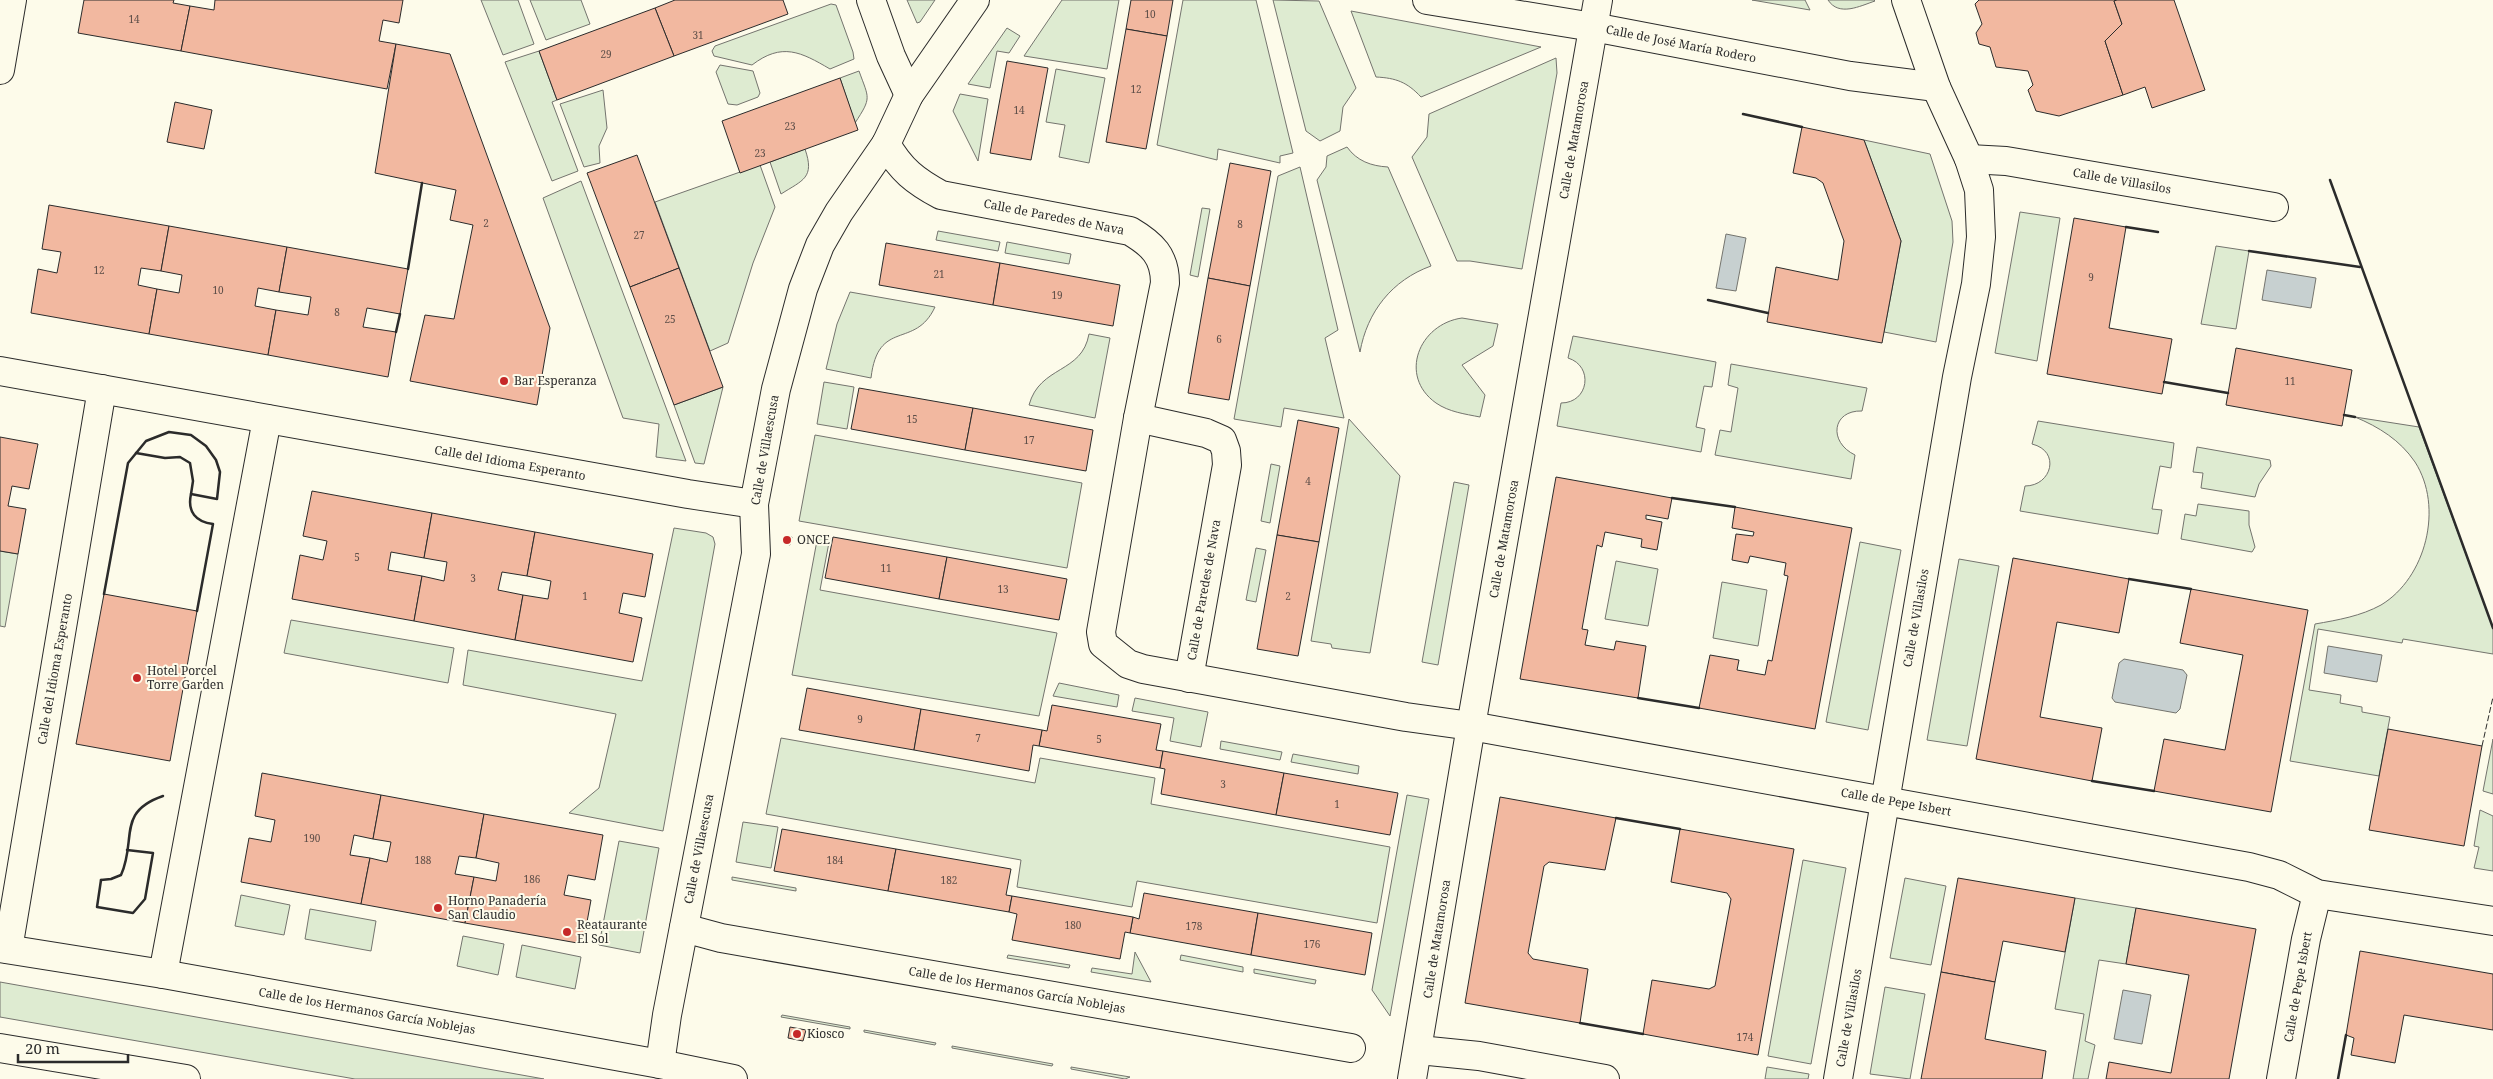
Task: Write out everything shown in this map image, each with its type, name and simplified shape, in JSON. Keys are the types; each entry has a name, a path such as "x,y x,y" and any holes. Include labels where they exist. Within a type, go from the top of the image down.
{"street":[{"path":"0,70 12,0"},
{"path":"871,0 891,56 909,95"},
{"name":"Calle de Villaescusa","path":"660,1064 684,928 756,554 754,504 776,390 803,289 825,237 839,212 886,144 909,95 975,0"},
{"name":"Calle de José María Rodero","path":"1426,0 1593,26 1850,76 1936,87"},
{"name":"Calle de Matamorosa","path":"1412,1079 1419,1050 1471,726 1598,0"},
{"name":"Calle de Villasilos","path":"1838,1079 1955,386 1977,274 1981,237 1979,190 1969,159 1936,87 1906,0"},
{"name":"Calle de Paredes de Nava","path":"886,144 897,163 917,182 942,195 1130,231 1148,242 1165,267 1165,283 1138,418 1101,632 1103,644 1128,664 1143,669 1406,717 1471,726"},
{"name":"Calle de Villasilos","path":"1969,159 2006,161 2274,207"},
{"name":"Calle del Idioma Esperanto","path":"0,371 688,494 754,504"},
{"name":"Calle del Idioma Esperanto","path":"4,948 102,389"},
{"name":"Calle de Paredes de Nava","path":"1138,418 1206,433 1222,440 1226,451 1227,465 1189,678"},
{"path":"163,974 267,419"},
{"name":"Calle de Pepe Isbert","path":"1471,726 2249,867 2279,875 2316,894 2493,921"},
{"name":"Calle de Pepe Isbert","path":"2281,1079 2316,894"},
{"name":"Calle de los Hermanos García Noblejas","path":"684,928 731,940 1351,1048"},
{"name":"Calle de los Hermanos García Noblejas","path":"4,948 163,974 660,1064 733,1079"},
{"path":"0,1048 186,1079"},
{"path":"1419,1050 1479,1056 1605,1079"}],"green space":[{"path":"481,0 518,0 534,44 503,55"},
{"path":"530,0 581,0 590,24 546,40"},
{"path":"907,0 935,0 920,22 917,23"},
{"path":"1062,0 1119,0 1107,69 1024,56"},
{"path":"1183,0 1256,0 1293,153 1280,156 1280,163 1218,149 1217,160 1157,145"},
{"path":"1273,0 1319,1 1356,88 1343,107 1340,131 1320,141 1306,131"},
{"path":"1752,0 1805,0 1810,10"},
{"path":"1828,0 1875,1 1844,9 1838,8"},
{"path":"831,4 836,5 854,59 830,69 810,58 791,52 773,54 752,65 714,56 712,51 715,46"},
{"path":"1351,11 1541,47 1421,97 1401,82 1390,78 1376,77"},
{"path":"1007,28 1020,36 1009,53 997,51 990,88 968,84"},
{"path":"539,51 557,100 552,102 578,171 552,181 505,62"},
{"path":"1556,58 1557,73 1522,269 1470,261 1457,261 1412,157 1427,137 1429,114"},
{"path":"720,65 753,71 760,93 758,97 737,105 728,104 716,72"},
{"path":"1056,69 1105,78 1089,163 1059,157 1065,125 1046,122"},
{"path":"859,71 867,98 864,108 855,123 840,78"},
{"path":"603,90 607,128 599,146 600,163 584,167 560,104"},
{"path":"960,94 988,99 978,161 953,111"},
{"path":"1864,140 1930,154 1952,221 1953,242 1936,342 1884,332 1901,241"},
{"path":"1347,147 1355,156 1365,162 1388,167 1431,266 1404,280 1384,299 1375,311 1363,337 1360,352 1317,180 1326,167 1327,156"},
{"path":"805,149 809,166 808,172 801,181 781,194 770,162"},
{"path":"760,165 775,207 753,263 728,343 710,351 655,202"},
{"path":"1300,167 1338,330 1325,338 1344,418 1284,408 1281,427 1234,419 1278,176"},
{"path":"581,181 686,461 656,457 659,424 623,418 543,198"},
{"path":"1202,208 1210,209 1198,277 1190,275"},
{"path":"2020,212 2060,218 2037,361 1995,353"},
{"path":"938,231 1000,242 998,251 936,240"},
{"path":"1007,242 1071,254 1069,264 1005,253"},
{"path":"2216,246 2249,251 2236,329 2201,324"},
{"path":"850,292 935,307 927,320 918,328 889,341 881,348 875,359 871,378 826,369 837,324"},
{"path":"1462,318 1498,324 1493,346 1462,365 1485,395 1480,417 1446,409 1436,403 1424,392 1418,379 1416,366 1425,340 1434,330 1447,322"},
{"path":"1089,334 1110,338 1095,418 1029,405 1034,392 1042,383 1078,356 1085,347"},
{"path":"1573,336 1716,362 1712,387 1704,386 1696,427 1705,429 1701,452 1557,426 1561,403 1578,397 1585,384 1582,368 1568,358"},
{"path":"1731,364 1867,388 1862,411 1852,412 1844,416 1839,421 1837,428 1840,442 1855,455 1851,479 1715,455 1720,430 1731,432 1738,388 1728,385"},
{"path":"824,382 854,387 847,429 817,424"},
{"path":"723,387 704,464 695,463 674,405"},
{"path":"2355,417 2419,427 2493,628 2493,654 2403,639 2402,643 2318,629 2309,690 2341,695 2340,703 2362,707 2362,712 2390,717 2379,776 2290,761 2315,624 2357,615 2373,609 2397,593 2409,578 2419,560 2426,540 2429,520 2428,500 2424,480 2415,462 2403,447 2388,435"},
{"path":"1349,419 1400,476 1370,653 1332,648 1331,644 1311,641"},
{"path":"2038,421 2174,443 2171,468 2160,466 2152,509 2162,510 2158,534 2020,511 2025,486 2042,480 2050,468 2050,460 2047,454 2041,448 2032,444"},
{"path":"815,435 1082,483 1067,568 799,521"},
{"path":"2197,447 2270,460 2271,466 2259,484 2255,497 2201,488 2203,473 2193,472"},
{"path":"1271,464 1280,466 1270,523 1261,521"},
{"path":"1454,482 1469,485 1438,665 1422,662"},
{"path":"2198,504 2249,511 2249,525 2255,547 2252,552 2181,539 2185,514 2196,516"},
{"path":"674,528 706,533 713,537 715,544 663,831 569,813 599,788 616,714 463,685 468,650 642,681"},
{"path":"818,535 830,537 820,590 1057,633 1039,716 792,675"},
{"path":"1860,542 1901,550 1868,730 1826,722"},
{"path":"1256,548 1266,550 1256,602 1246,600"},
{"path":"0,551 18,554 5,627 0,626"},
{"path":"1959,559 1999,566 1967,746 1927,740"},
{"path":"1616,561 1658,569 1648,626 1605,619"},
{"path":"1722,582 1767,590 1758,646 1713,638"},
{"path":"291,620 454,648 448,683 284,653"},
{"path":"1059,683 1119,695 1117,707 1053,696"},
{"path":"1135,698 1208,712 1201,747 1170,741 1174,718 1132,711"},
{"path":"781,738 1035,783 1040,758 1155,778 1151,804 1390,847 1377,923 1137,881 1132,907 1017,887 1021,860 766,814"},
{"path":"2493,739 2493,794 2483,791"},
{"path":"1221,741 1282,752 1280,760 1220,749"},
{"path":"1293,754 1359,766 1358,774 1291,762"},
{"path":"1407,795 1429,799 1390,1016 1372,990"},
{"path":"2480,810 2493,816 2493,871 2474,868 2479,847 2474,846"},
{"path":"743,822 778,827 771,868 736,862"},
{"path":"619,841 659,848 640,953 599,945"},
{"path":"1803,860 1846,868 1811,1064 1768,1056"},
{"path":"732,877 796,888 796,891 732,880"},
{"path":"1905,878 1946,886 1931,965 1890,958"},
{"path":"241,895 290,905 284,935 235,926"},
{"path":"2075,898 2136,908 2126,964 2099,960 2085,1041 2095,1045 2088,1079 2073,1079 2084,1014 2055,1009"},
{"path":"310,909 376,921 371,951 305,939"},
{"path":"463,936 504,944 498,975 457,966"},
{"path":"522,945 581,957 575,989 516,977"},
{"path":"1135,952 1151,982 1091,972 1092,968 1132,974"},
{"path":"1008,955 1070,965 1069,968 1007,958"},
{"path":"1181,955 1243,967 1243,972 1180,960"},
{"path":"1254,969 1316,980 1315,984 1254,973"},
{"path":"0,982 544,1079 355,1079 0,1017"},
{"path":"1885,987 1925,994 1910,1079 1870,1074"},
{"path":"782,1015 850,1027 850,1029 781,1017"},
{"path":"864,1030 936,1043 935,1045 864,1032"},
{"path":"952,1046 1053,1064 1052,1066 952,1048"},
{"path":"1071,1067 1130,1077 1125,1079 1071,1069"},
{"path":"1767,1067 1809,1074 1808,1079 1765,1079"}],"shaded area":[{"path":"1726,234 1746,238 1736,291 1716,288"},
{"path":"2267,270 2316,278 2311,308 2262,300"},
{"path":"2328,646 2382,655 2377,682 2324,673"},
{"path":"2124,659 2183,670 2187,675 2180,709 2176,713 2115,702 2112,698 2119,663"},
{"path":"2123,990 2151,995 2142,1044 2114,1039"}],"building":[{"path":"84,0 174,0 173,3 190,6 181,51 78,33"},
{"path":"215,0 403,0 399,23 383,20 379,41 396,44 387,89 181,51 190,6 214,10"},
{"path":"675,0 783,0 788,14 674,56 655,8"},
{"path":"1131,0 1173,0 1167,36 1126,29"},
{"path":"1979,0 2117,0 2114,1 2122,24 2105,41 2123,95 2059,116 2036,111 2028,90 2033,85 2028,71 1996,67 1990,47 1979,44 1976,33 1982,24 1975,4"},
{"path":"2174,0 2205,90 2152,108 2145,87 2123,95 2105,41 2122,24 2114,1"},
{"path":"655,8 674,56 557,100 539,51"},
{"path":"1126,29 1167,36 1146,149 1106,142"},
{"path":"396,44 450,54 550,328 537,405 410,381 425,315 454,319 473,225 450,220 456,190 375,173"},
{"path":"1007,61 1048,68 1031,160 990,153"},
{"path":"840,78 858,130 740,173 722,121"},
{"path":"175,102 212,110 204,149 167,142"},
{"path":"1802,127 1864,140 1901,241 1882,343 1767,322 1776,267 1838,280 1844,241 1823,183 1816,178 1793,173"},
{"path":"637,155 679,268 630,287 587,173"},
{"path":"1230,163 1271,171 1250,286 1208,278"},
{"path":"49,205 169,226 161,271 141,268 138,285 157,289 149,334 31,313 38,269 57,273 61,252 42,249"},
{"path":"2074,218 2126,227 2109,328 2172,339 2162,394 2047,374"},
{"path":"169,226 287,247 279,292 258,288 255,306 276,310 268,355 149,334 157,289 179,293 182,275 161,271"},
{"path":"886,243 1000,263 993,305 879,285"},
{"path":"287,247 408,269 400,314 367,308 363,327 396,332 388,377 268,355 276,310 308,315 311,297 279,292"},
{"path":"1000,263 1120,285 1113,326 993,305"},
{"path":"679,268 723,387 674,405 630,287"},
{"path":"1208,278 1250,286 1229,400 1188,393"},
{"path":"2236,348 2352,370 2342,426 2226,405"},
{"path":"859,388 973,408 965,450 851,429"},
{"path":"973,408 1093,430 1086,471 965,450"},
{"path":"1298,420 1339,428 1319,542 1277,535"},
{"path":"0,437 38,444 29,489 12,486 8,506 26,509 18,554 0,551"},
{"path":"1556,477 1672,498 1668,519 1646,515 1646,519 1662,522 1657,550 1641,547 1642,539 1605,532 1602,547 1597,545 1582,629 1588,630 1585,645 1614,650 1616,641 1646,646 1638,698 1520,679"},
{"path":"312,491 432,513 424,558 391,552 388,570 422,576 414,621 292,599 300,555 323,560 327,541 303,536"},
{"path":"1735,507 1852,528 1815,729 1699,708 1710,655 1739,660 1737,670 1765,675 1768,660 1772,661 1788,576 1784,575 1786,563 1750,556 1748,563 1732,560 1736,534 1753,536 1754,532 1732,528"},
{"path":"432,513 535,532 527,576 502,572 498,590 523,595 515,640 414,621 422,576 444,581 447,562 424,558"},
{"path":"535,532 653,554 645,597 623,593 619,613 642,618 633,662 515,640 523,595 548,599 551,581 527,576"},
{"path":"1277,535 1319,542 1298,656 1257,649"},
{"name":"ONCE","path":"784,536 792,537 790,545 783,543"},
{"path":"833,537 947,557 939,599 825,578"},
{"path":"947,557 1067,579 1059,620 939,599"},
{"path":"2013,558 2129,579 2119,633 2057,622 2040,717 2102,728 2092,781 1976,759"},
{"path":"2191,589 2308,610 2271,812 2154,791 2164,739 2225,750 2243,655 2180,643"},
{"name":"Hotel Porcel Torre Garden","path":"104,594 197,611 170,761 76,744"},
{"path":"807,688 921,709 914,750 799,730"},
{"path":"1052,705 1161,724 1156,750 1163,751 1160,768 1039,746 1042,730 1047,731"},
{"path":"921,709 1042,730 1039,746 1033,745 1029,771 914,750"},
{"path":"2388,729 2482,746 2464,846 2369,830"},
{"path":"1163,751 1284,773 1276,815 1161,794 1165,769 1160,768"},
{"path":"262,773 381,795 373,839 354,835 350,855 370,858 361,904 241,882 249,838 271,842 275,820 255,816"},
{"path":"1284,773 1398,793 1390,835 1276,815"},
{"path":"381,795 484,814 476,858 459,856 455,874 474,877 465,923 361,904 370,858 387,862 391,842 373,839"},
{"path":"1500,797 1616,818 1605,870 1549,862 1544,866 1528,953 1533,959 1588,969 1580,1023 1465,1003"},
{"path":"484,814 603,835 595,880 568,875 564,895 591,900 583,944 465,923 474,877 496,881 499,863 476,858"},
{"path":"782,829 896,849 888,891 774,871"},
{"path":"1680,829 1794,849 1758,1055 1643,1034 1652,980 1709,989 1715,986 1731,899 1727,893 1671,882"},
{"path":"896,849 1011,869 1006,895 1012,896 1009,912 888,891"},
{"path":"1958,878 2075,898 2065,952 2003,941 1995,982 1941,972"},
{"path":"1144,893 1258,913 1251,955 1130,933 1133,917 1139,919"},
{"path":"1012,896 1133,917 1130,933 1125,932 1120,959 1012,940 1017,914 1009,912"},
{"path":"2136,908 2256,929 2229,1079 2106,1079 2109,1062 2171,1073 2189,975 2126,964"},
{"path":"1258,913 1372,933 1365,975 1251,955"},
{"path":"2360,951 2493,974 2493,1030 2404,1015 2395,1063 2351,1055 2354,1038 2346,1035"},
{"path":"1941,972 1995,982 1985,1039 2046,1051 2042,1079 1921,1079"},
{"name":"Kiosco","path":"790,1027 806,1030 803,1041 788,1038"}],"fence":[{"path":"2482,746 2493,697"}],"wall":[{"path":"1743,114 1802,127"},
{"path":"2330,180 2493,628"},
{"path":"408,269 422,183"},
{"path":"2126,227 2158,232"},
{"path":"2249,251 2360,267"},
{"path":"1708,300 1768,313"},
{"path":"396,332 400,314"},
{"path":"2164,382 2228,393"},
{"path":"2344,415 2355,417"},
{"path":"104,594 128,463 146,441 169,432 191,435 206,446 216,460 220,472 217,499 191,494 190,500 190,506 194,515 202,521 213,524 197,611"},
{"path":"136,453 165,458 180,457 190,463 193,481 191,494"},
{"path":"1672,498 1735,507"},
{"path":"2129,579 2191,589"},
{"path":"1638,698 1699,708"},
{"path":"2092,781 2154,791"},
{"path":"101,880 121,875 128,850 130,828 133,819 139,810 148,803 163,796"},
{"path":"1616,818 1680,829"},
{"path":"101,880 97,907 133,913 145,899 153,853 127,850"},
{"path":"1580,1023 1643,1034"},
{"path":"2338,1079 2346,1035"}],"place":[{"name":"Bar Esperanza","path":"504,381"},
{"name":"ONCE","path":"787,540"},
{"name":"Hotel Porcel Torre Garden","path":"137,678"},
{"name":"Horno Panadería San Claudio","path":"438,908"},
{"name":"Reataurante El Sol","path":"567,932"},
{"name":"Kiosco","path":"797,1034"}]}
